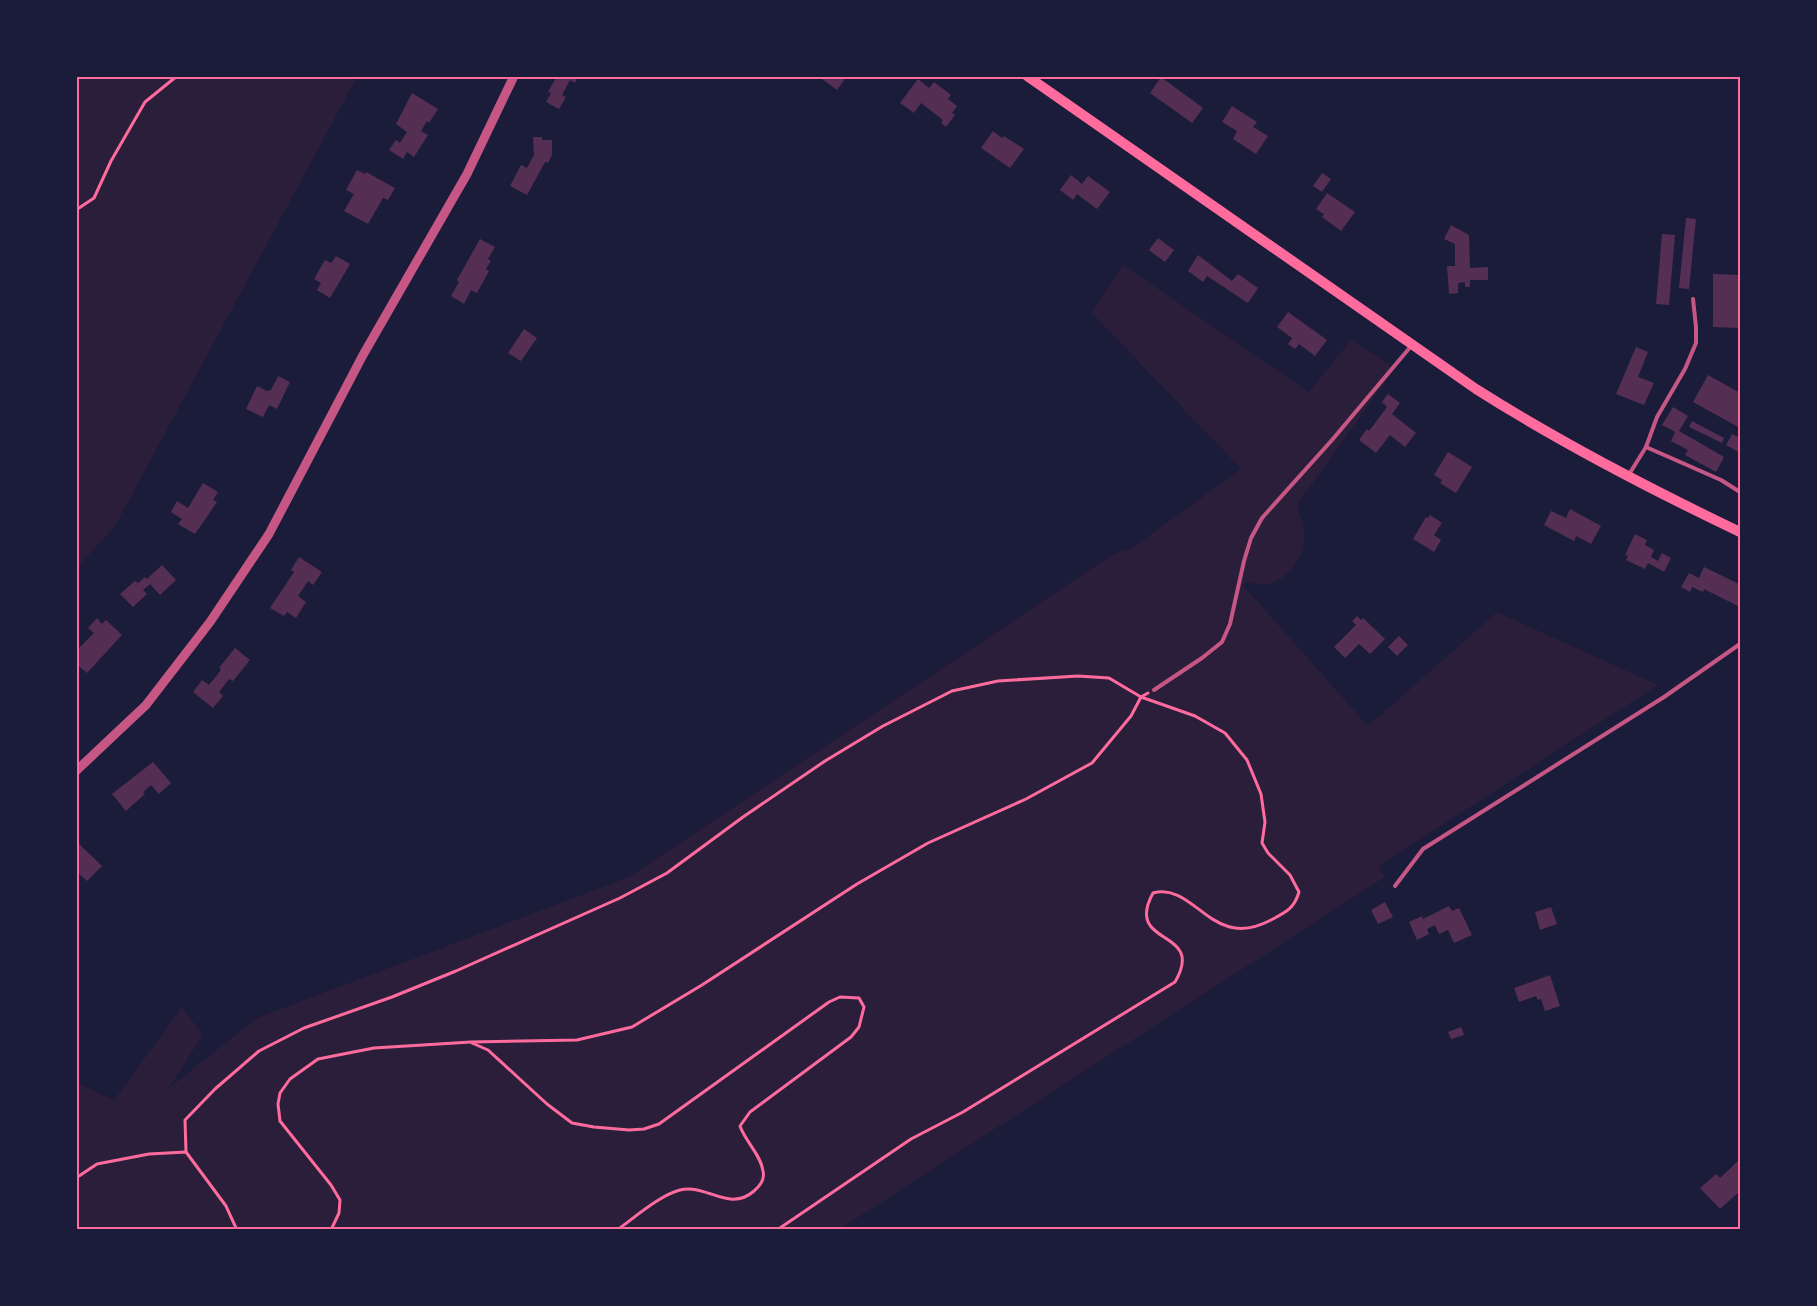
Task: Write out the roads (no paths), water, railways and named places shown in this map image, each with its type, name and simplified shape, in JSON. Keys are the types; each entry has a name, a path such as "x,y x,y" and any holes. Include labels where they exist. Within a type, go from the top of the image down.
{"main road":[{"path":"1027,76 1412,345 1528,422 1628,477 1739,528"}],"street":[{"path":"76,771 146,705 210,622 269,534 363,355 466,174 514,76"}],"lane":[{"path":"1628,477 1646,447 1657,417 1685,369 1696,343 1692,299"},
{"path":"1154,690 1222,642 1230,624 1251,538 1262,518 1412,345"},
{"path":"1646,447 1721,480 1740,492"},
{"path":"1395,886 1423,849 1664,697 1740,644"}]}
